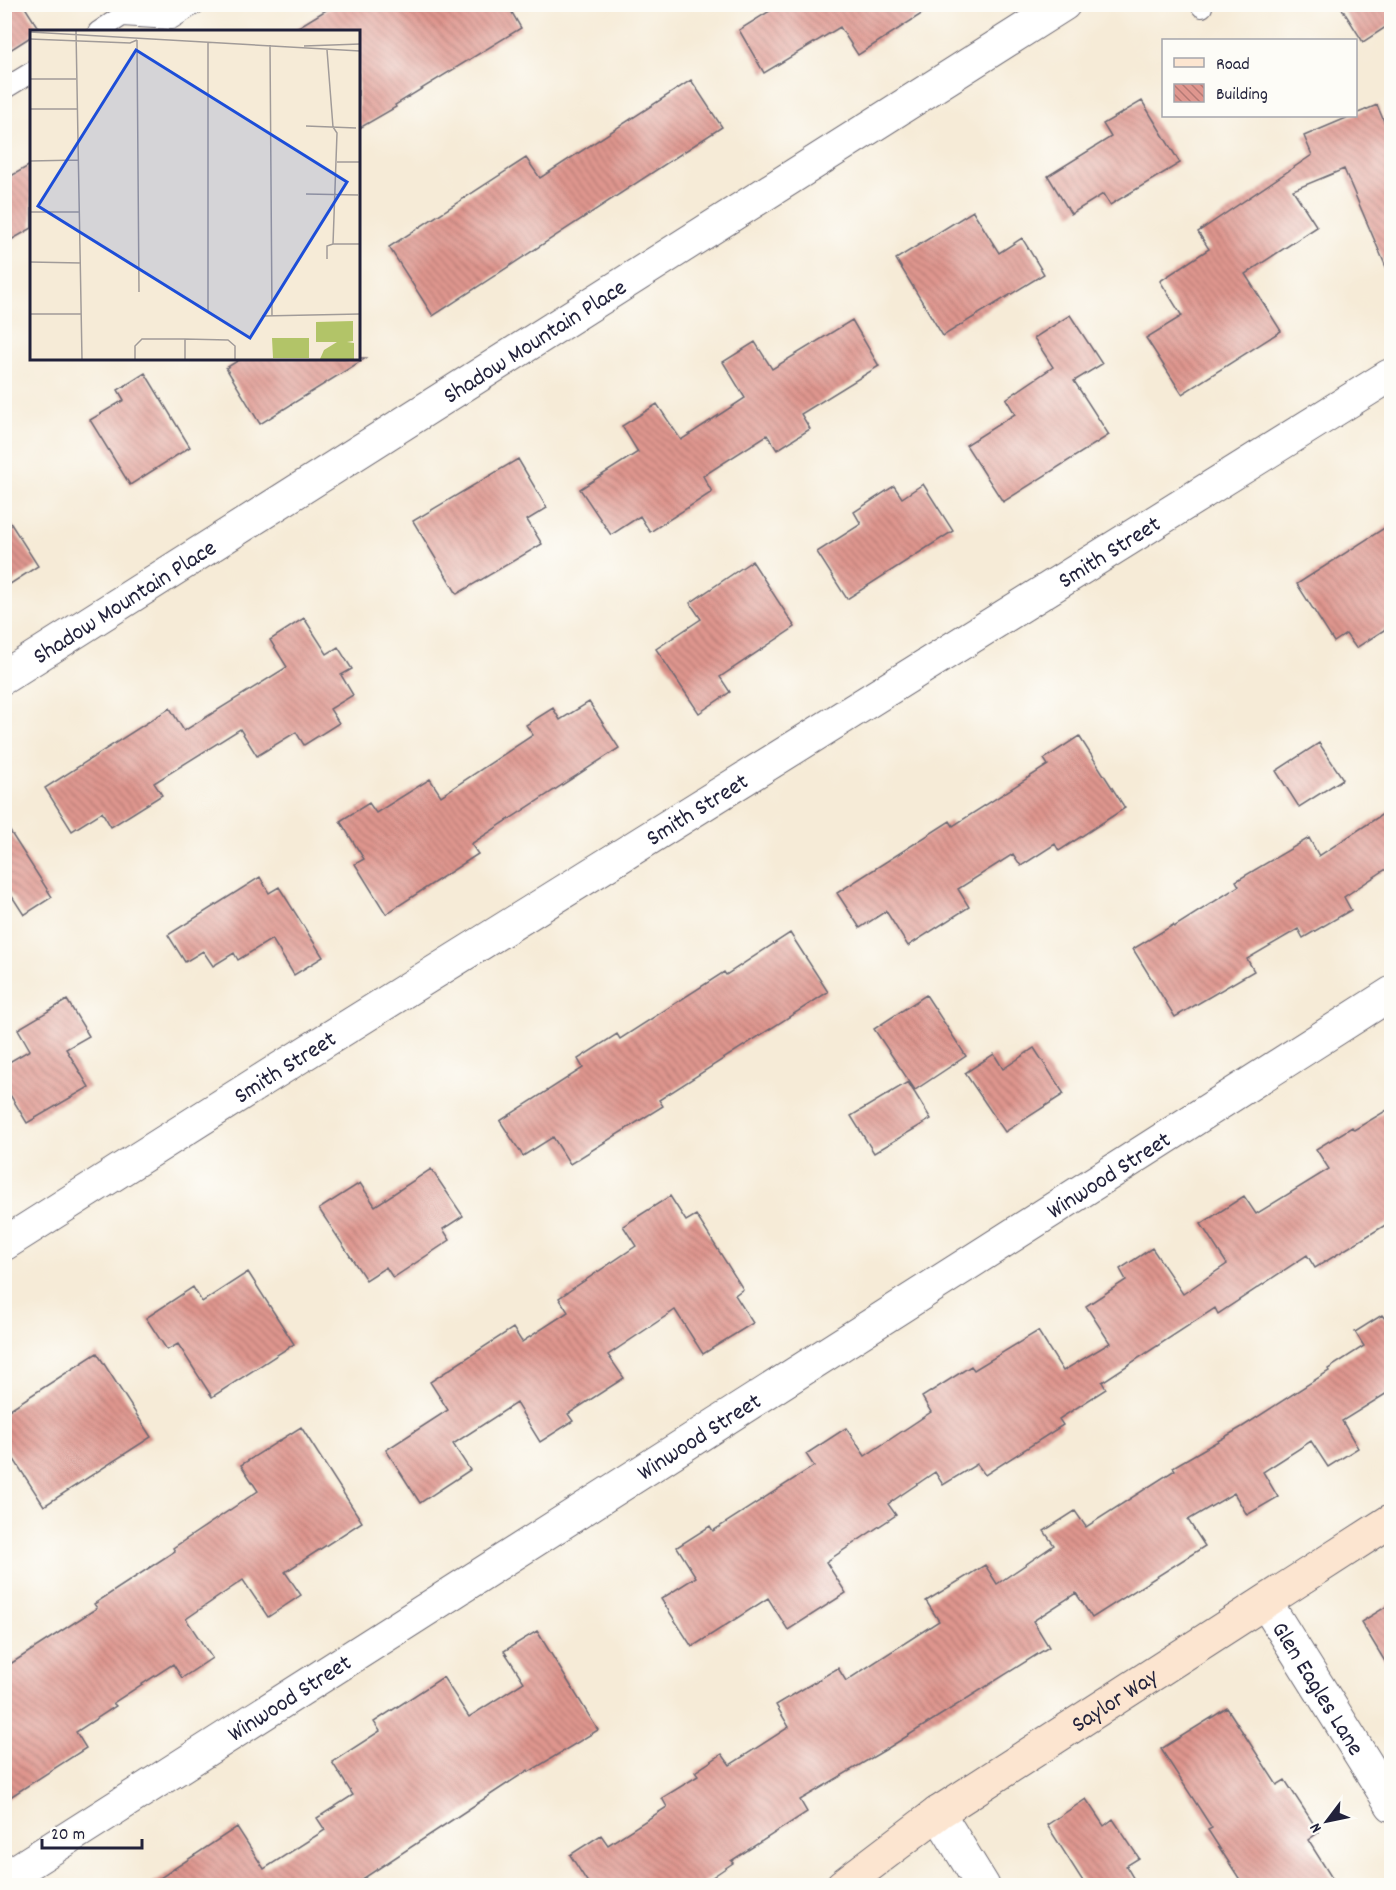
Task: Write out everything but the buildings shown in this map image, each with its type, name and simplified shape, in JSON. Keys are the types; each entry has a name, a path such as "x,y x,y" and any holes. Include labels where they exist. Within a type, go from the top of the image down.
{"street":[{"name":"Shadow Mountain Place","path":"4,677 1064,4"},
{"name":"Smith Street","path":"4,1244 297,1058 1389,376"},
{"name":"Winwood Street","path":"4,1879 1392,993"},
{"name":"Saylor Way","path":"842,1886 938,1814 1392,1520"},
{"name":"Glen Eagles Lane","path":"1266,1603 1392,1805"},
{"path":"938,1814 983,1886"}],"lane":[{"path":"101,30 123,17 171,19 195,4"},
{"path":"4,89 30,73"}]}
